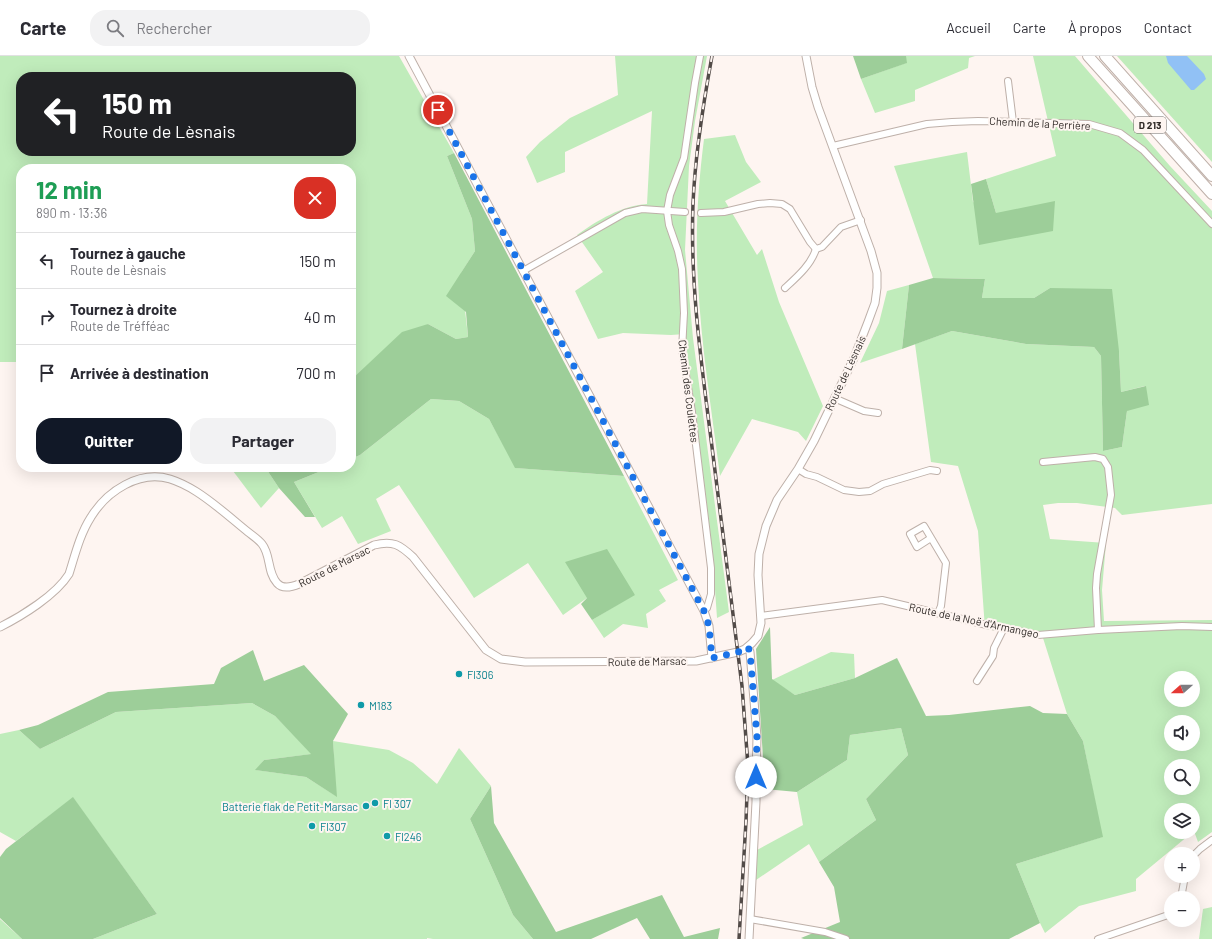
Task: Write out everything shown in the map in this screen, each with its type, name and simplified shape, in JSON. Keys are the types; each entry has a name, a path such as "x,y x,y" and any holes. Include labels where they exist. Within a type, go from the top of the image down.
{"highway":[{"name":"D 213","path":"1088,56 1212,194"},
{"name":"D 213","path":"1105,56 1212,176"}],"street":[{"path":"409,56 704,611 709,626 712,658 738,652 748,647 750,652 757,737 756,802 748,939"},
{"name":"Chemin des Coulettes","path":"700,56 684,158 670,195 667,211 669,225 678,251 682,269 684,313 682,350 692,412 711,568 711,594 707,608 704,611"},
{"name":"Route de Lèsnais","path":"748,647 758,636 760,628 761,616 758,575 759,554 766,526 777,500 814,441 854,358 875,303 877,288 877,273 871,252 861,220 818,107 812,87 806,56"},
{"path":"1008,81 1013,122"},
{"name":"Chemin de la Perrière","path":"833,146 927,124 978,121 1089,124 1120,133 1144,150 1212,224"},
{"path":"701,213 724,212 764,203 782,204 790,209 810,242 816,249"},
{"path":"523,271 625,213 642,209 685,212"},
{"path":"816,249 822,247 841,227 861,220"},
{"path":"785,288 805,268 814,256 816,249"},
{"path":"834,398 864,411 878,413"},
{"path":"1043,462 1095,457 1103,459 1108,467 1112,495 1097,574 1096,588 1098,630"},
{"path":"798,468 806,474 817,477 844,490 858,492 870,490 883,484 930,470 937,471"},
{"name":"Route de Marsac","path":"0,627 50,595 64,581 69,574 90,518 97,508 110,495 133,481 161,478 176,482 194,490 259,541 264,546 273,577 277,584 283,587 291,587 299,584 374,545 383,542 393,543 400,546 413,557 486,650 501,659 525,662 682,661 712,658"},
{"path":"931,538 946,564 941,606 938,613"},
{"name":"Route de la Noë d'Armangeo","path":"761,616 882,600 1038,635 1098,630 1182,626 1212,627"},
{"path":"977,681 993,656 994,648 1004,628"},
{"path":"1200,848 1212,840"},
{"path":"1098,939 1164,916"},
{"path":"750,919 824,932 846,939"}],"green space":[{"path":"0,56 399,56 454,153 447,156 472,219 475,251 461,273 468,337 456,339 428,324 356,376 356,164 16,164 16,362 0,362"},
{"path":"615,56 707,56 695,121 689,166 685,250 693,338 729,612 717,618 713,561 685,334 671,335 623,333 598,339 575,291 603,272 577,235 593,224 619,211 637,205 647,204 652,111 565,152 565,172 537,183 526,157 540,142 570,118 618,95"},
{"path":"853,56 906,56 907,63 861,79"},
{"path":"906,56 975,56 969,58 968,68 915,90 915,101 875,113 861,79 906,63"},
{"path":"1033,56 1075,56 1170,166 1212,211 1212,504 1122,515 1115,508 1077,503 1043,505 1050,539 1106,543 1102,590 1104,621 1212,620 1212,832 1198,842 1197,839 1200,839 1200,803 1164,803 1164,839 1185,839 1175,847 1164,847 1164,856 1136,879 1136,891 1079,906 1045,933 1016,864 1102,837 1083,741 1067,714 1043,638 985,629 978,531 958,466 931,462 915,344 952,331 1026,344 1094,347 1101,356 1103,451 1122,447 1127,411 1145,386 1121,392 1119,351 1050,288 1034,298 982,298 985,279 933,278 894,166 967,152 973,202 996,213 986,179 1056,156"},
{"path":"1117,56 1212,56 1212,162"},
{"path":"735,135 746,162 761,182 725,201 757,255 762,249 779,302 823,406 806,441 798,432 752,419 720,476 699,305 697,263 698,210 704,139"},
{"path":"454,153 624,476 515,468 489,419 459,401 431,399 356,457 356,375 402,332 428,324 456,339 468,337 466,312 446,296 475,251 472,219 447,156"},
{"path":"986,179 996,213 1055,201 1053,231 979,245 971,184"},
{"path":"933,278 985,279 982,298 1034,298 1050,288 1112,289 1119,351 1121,392 1146,386 1149,405 1127,411 1122,447 1103,451 1101,356 1094,347 1026,344 952,331 902,349 909,285"},
{"path":"909,285 902,349 860,363 879,323 887,291"},
{"path":"431,399 459,401 489,419 516,468 624,476 678,580 659,590 666,601 646,614 648,628 623,624 604,638 592,620 635,594 587,598 563,615 528,563 474,598 399,485 376,499 391,531 358,544 342,516 322,528 294,482 319,472 356,472 356,457"},
{"path":"234,472 268,472 279,488 261,508"},
{"path":"268,472 319,472 294,482 315,517 305,517 279,488"},
{"path":"607,549 635,595 592,620 581,604 587,598 565,562"},
{"path":"770,627 772,679 795,695 855,678 897,658 926,716 949,715 1030,706 1043,713 1067,714 1083,741 1103,837 1016,864 1040,923 1009,939 801,938 840,922 834,887 819,862 876,820 866,799 908,755 901,728 850,735 847,760 797,792 765,789 756,649"},
{"path":"253,650 264,681 304,665 348,714 333,741 337,797 306,777 255,770 264,760 311,754 275,716 252,703 116,712 40,749 19,730 38,725 108,692 214,684 221,668"},
{"path":"831,652 854,654 855,678 795,695 772,680"},
{"path":"252,703 275,716 312,754 264,760 256,770 306,777 336,796 333,741 389,750 413,763 437,784 459,748 491,786 470,819 513,915 533,939 93,939 157,914 73,798 16,841 0,832 0,734 19,730 40,749 116,712"},
{"path":"901,728 908,755 866,799 876,820 819,862 809,844 756,880 757,850 803,825 797,792 847,760 850,735"},
{"path":"491,786 494,823 556,932 662,895 684,937 720,928 718,939 650,939 637,918 591,939 533,939 513,915 470,819"},
{"path":"73,797 157,914 93,939 22,939 0,918 0,857 6,849"},
{"path":"1212,907 1212,939 1199,939 1203,909"},
{"path":"0,919 22,939 0,939"}],"water":[{"path":"1166,56 1187,56 1204,74 1206,79 1194,90 1191,90 1168,63"}],"railway":[{"path":"712,56 696,167 693,204 693,263 700,351 742,686 748,766 739,939"}],"place":[{"name":"Fl306","path":"459,674"},
{"name":"M183","path":"361,705"},
{"name":"Fl 307","path":"375,803"},
{"name":"Batterie flak de Petit-Marsac","path":"366,806"},
{"name":"Fl307","path":"312,826"},
{"name":"Fl246","path":"387,836"}],"route":[{"path":"438,110 704,611 709,626 712,658 738,652 748,647 750,652 757,737 756,777"}]}
